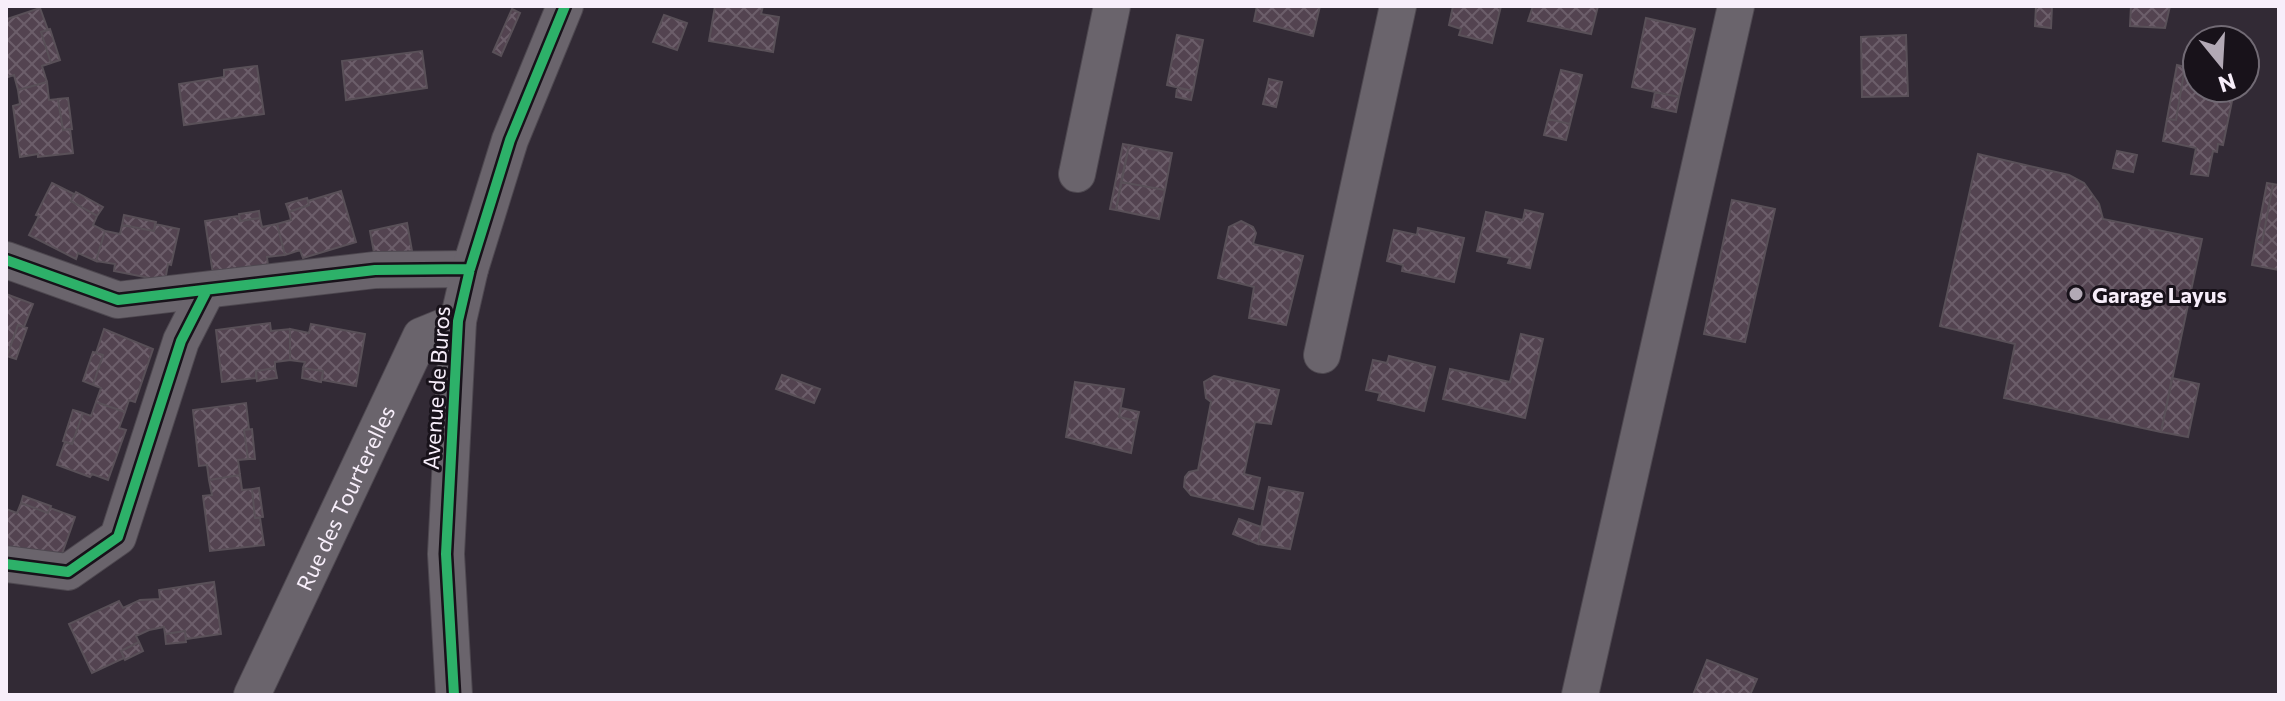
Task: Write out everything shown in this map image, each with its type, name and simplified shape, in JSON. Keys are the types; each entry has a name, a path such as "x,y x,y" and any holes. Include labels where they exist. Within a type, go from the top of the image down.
{"street":[{"name":"Avenue de Buros","path":"454,695 446,554 458,321 470,269 510,140 565,6"},
{"path":"1077,174 1112,6"},
{"path":"1322,355 1398,6"},
{"path":"1580,695 1736,6"},
{"path":"6,260 118,300 375,270 470,269"},
{"path":"6,564 68,572 118,537 181,341 207,290"},
{"path":"152,296 181,341"},
{"name":"Rue des Tourterelles","path":"252,695 421,336 458,321"}],"building":[{"path":"715,6 763,6 761,14 779,17 773,52 709,41"},
{"path":"1257,6 1320,6 1313,36 1254,21"},
{"path":"1453,6 1501,6 1492,43 1459,35 1461,29 1449,25"},
{"path":"1533,6 1598,6 1591,34 1528,21"},
{"path":"2036,6 2052,6 2051,28 2035,26"},
{"path":"2131,6 2170,6 2165,28 2130,26"},
{"path":"40,8 48,30 41,32 51,63 42,66 47,82 18,90 14,75 8,77 6,72 7,19"},
{"path":"512,9 520,13 501,56 493,52"},
{"path":"664,15 687,23 677,50 653,42"},
{"path":"1646,18 1695,29 1679,97 1632,87"},
{"path":"50,29 60,60 51,63 41,32"},
{"path":"1177,35 1203,40 1193,91 1167,85"},
{"path":"1906,35 1908,96 1862,97 1861,37"},
{"path":"422,51 427,88 346,100 342,61"},
{"path":"2177,65 2181,66 2181,91 2176,120 2167,119"},
{"path":"257,66 264,114 184,125 179,84 224,77 224,70"},
{"path":"1561,70 1582,75 1570,124 1548,119"},
{"path":"1269,79 1282,82 1276,107 1263,104"},
{"path":"47,82 49,100 58,99 63,130 70,129 73,153 20,157 13,106 20,104 18,90"},
{"path":"1177,88 1193,91 1191,100 1176,97"},
{"path":"2181,91 2181,104 2231,104 2223,145 2218,144 2217,152 2213,151 2208,176 2191,174 2196,148 2163,141 2167,119 2176,120"},
{"path":"1655,92 1679,97 1676,112 1652,107"},
{"path":"68,98 72,129 63,130 58,99"},
{"path":"1548,119 1570,124 1566,140 1544,135"},
{"path":"1123,144 1129,145 1116,210 1110,209"},
{"path":"1129,145 1172,153 1165,190 1121,182"},
{"path":"2117,151 2137,155 2133,172 2113,168"},
{"path":"1978,154 2069,175 2084,183 2099,204 2103,219 2202,239 2161,432 2004,398 2015,344 1940,326"},
{"path":"1121,182 1165,190 1159,219 1116,210"},
{"path":"52,183 74,194 71,201 97,216 93,225 105,231 96,261 78,253 76,259 29,235"},
{"path":"2267,183 2273,184 2262,243 2256,241"},
{"path":"2273,184 2279,185 2279,270 2252,265 2256,241 2262,243"},
{"path":"341,191 356,242 303,258 300,250 285,255 277,224 291,220 289,212 309,205 308,201"},
{"path":"76,192 103,207 97,216 71,201"},
{"path":"307,198 309,205 289,212 286,204"},
{"path":"1732,200 1775,209 1745,342 1704,334"},
{"path":"1525,210 1543,214 1530,268 1508,263 1510,258 1477,251 1486,212 1523,220"},
{"path":"259,211 260,218 240,221 239,214"},
{"path":"124,215 156,222 154,231 122,225"},
{"path":"239,216 240,221 260,218 262,227 277,224 285,255 267,257 268,266 213,274 205,221"},
{"path":"1241,221 1253,227 1256,233 1253,244 1303,256 1286,325 1249,318 1254,287 1218,278 1229,227"},
{"path":"407,223 412,251 375,258 370,231"},
{"path":"155,224 179,229 165,281 114,271 115,264 96,261 105,231 120,234 122,225 154,231"},
{"path":"1418,228 1464,238 1454,282 1402,271 1403,265 1387,261 1394,230 1417,235"},
{"path":"6,294 33,304 24,327 18,325 7,356"},
{"path":"270,323 271,331 290,329 290,360 275,362 275,368 256,371 256,378 222,382 216,330"},
{"path":"311,324 365,334 356,386 322,380 323,371 303,368 305,362 290,360 290,329 309,333"},
{"path":"18,325 27,328 16,359 7,356"},
{"path":"104,329 153,349 135,402 129,400 125,412 96,402 101,388 93,385 103,355 96,353"},
{"path":"1521,334 1543,339 1525,418 1443,399 1450,369 1510,382"},
{"path":"93,352 103,355 93,385 83,381"},
{"path":"1389,356 1435,367 1424,411 1378,400 1380,393 1366,390 1373,360 1387,363"},
{"path":"275,368 277,378 257,381 256,371"},
{"path":"303,368 323,371 321,382 302,378"},
{"path":"782,375 820,389 814,403 776,389"},
{"path":"1214,376 1279,390 1271,424 1255,422 1244,474 1260,478 1253,509 1191,495 1184,487 1189,472 1198,470 1211,402 1206,398 1204,382"},
{"path":"2172,378 2199,384 2188,437 2161,432"},
{"path":"1075,382 1124,389 1119,417 1137,421 1131,453 1066,437"},
{"path":"96,402 125,412 119,428 126,430 108,480 57,465 65,442 72,444 83,413 91,416"},
{"path":"246,403 249,429 244,430 248,459 238,460 240,475 209,480 207,465 199,466 193,410"},
{"path":"1121,408 1139,412 1137,421 1119,417"},
{"path":"73,410 83,413 72,444 63,441"},
{"path":"252,429 255,459 248,459 244,430"},
{"path":"240,475 242,490 252,489 255,518 260,518 264,545 210,551 203,496 212,495 209,480"},
{"path":"1269,487 1303,493 1290,549 1258,544"},
{"path":"259,488 263,517 255,518 252,489"},
{"path":"23,496 51,506 48,513 21,503"},
{"path":"21,503 48,513 50,508 75,517 57,568 6,550 6,509 17,513"},
{"path":"1239,519 1261,527 1258,544 1233,534"},
{"path":"214,582 221,634 186,639 185,631 165,634 164,627 149,630 136,636 139,642 121,651 124,658 92,673 69,624 119,601 123,608 140,600 160,599 159,590"},
{"path":"185,631 186,642 166,644 165,634"},
{"path":"139,642 143,651 125,660 121,651"},
{"path":"1707,660 1757,679 1750,695 1693,695"}],"cycle path":[{"path":"454,695 446,554 458,321 470,269 510,140 565,6"},
{"path":"6,260 118,300 375,270 470,269"},
{"path":"6,564 68,572 118,537 181,341 207,290"}],"place":[{"name":"Garage Layus","path":"2076,294"}]}
